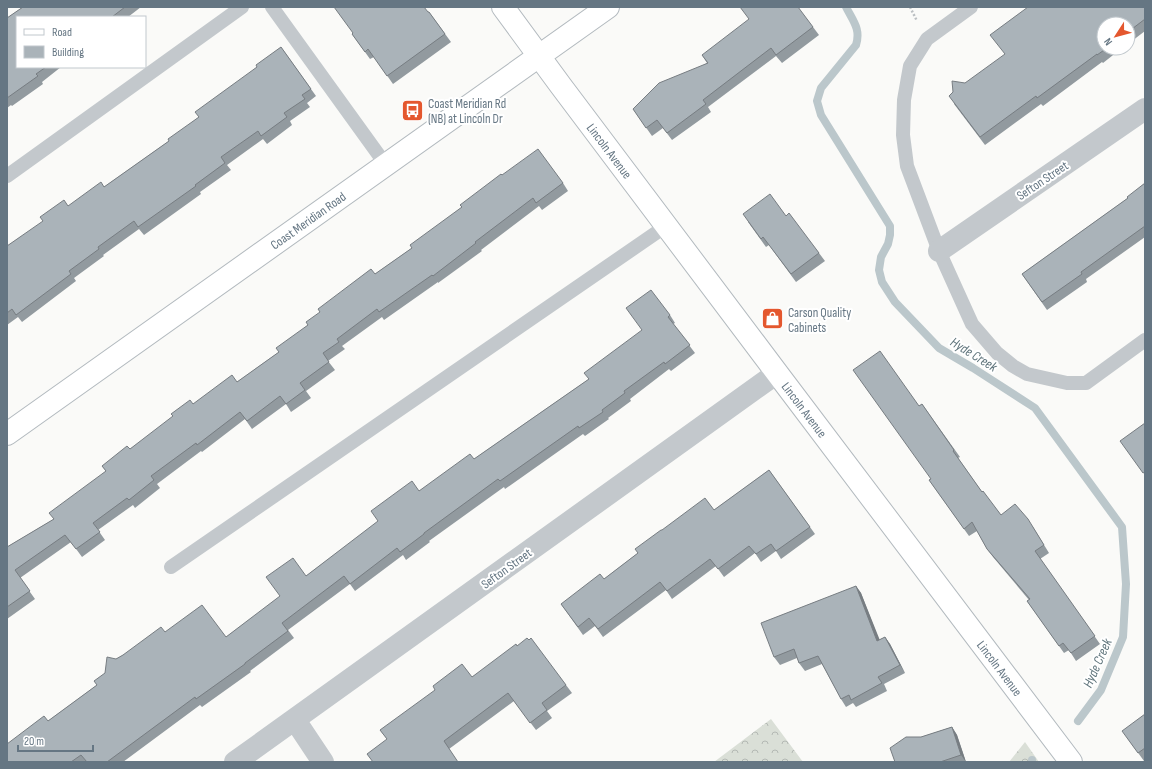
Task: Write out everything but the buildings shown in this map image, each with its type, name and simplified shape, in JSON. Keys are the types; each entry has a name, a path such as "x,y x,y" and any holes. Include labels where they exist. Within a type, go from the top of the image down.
{"main road":[{"name":"Lincoln Avenue","path":"503,7 666,226 1071,762"},
{"name":"Coast Meridian Road","path":"7,434 608,7"}],"street":[{"name":"Sefton Street","path":"939,251 1145,109"},
{"name":"Sefton Street","path":"235,762 777,373"},
{"path":"294,720 324,762"}],"lane":[{"path":"7,176 242,7"},
{"path":"272,7 386,165"},
{"path":"971,7 927,39 910,66 904,100 903,135 907,166 939,251 972,324 997,353 1012,366 1027,374 1067,383 1086,383 1145,340"},
{"path":"171,567 666,226"}],"green space":[{"path":"771,719 803,762 714,762"},
{"path":"1025,742 1039,762 1009,762"}],"waterway":[{"name":"Hyde Creek","path":"846,7 857,30 858,34 856,45 821,88 817,101 821,115 890,226 888,244 881,257 879,270 882,282 895,302 939,348 1035,408 1122,527 1126,584 1123,637 1101,690 1078,721"}],"place":[{"name":"Coast Meridian Rd (NB) at Lincoln Dr","path":"412,110"},
{"name":"Carson Quality Cabinets","path":"773,319"}]}
